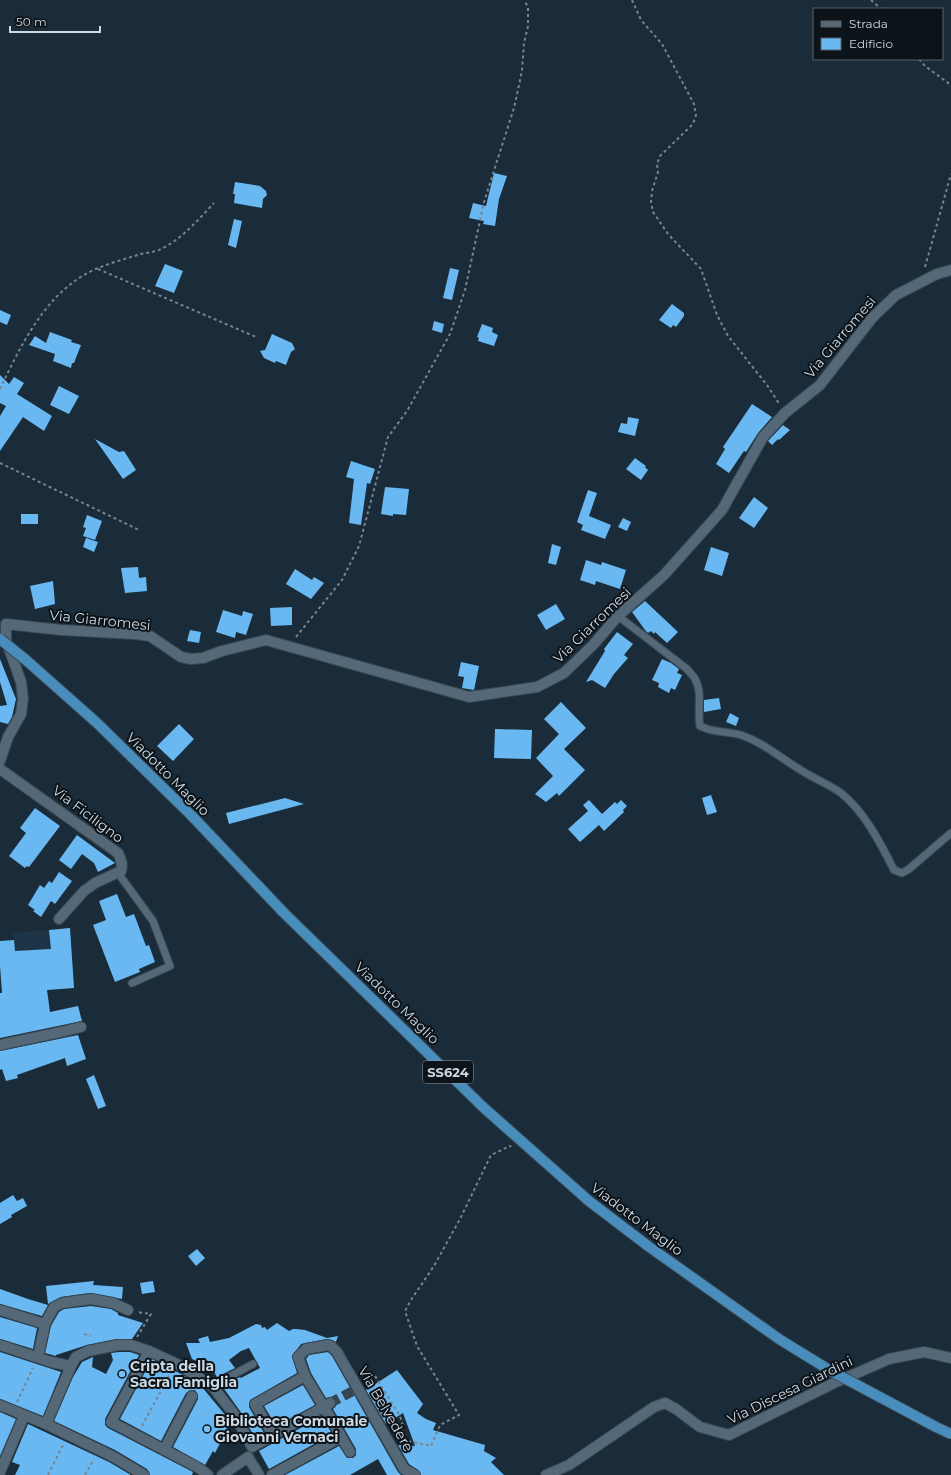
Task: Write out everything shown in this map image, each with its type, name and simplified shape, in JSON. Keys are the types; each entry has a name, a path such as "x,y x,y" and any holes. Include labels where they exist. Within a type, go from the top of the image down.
{"main road":[{"name":"Viadotto Maglio","path":"0,639 97,723 191,815 284,913 483,1107 589,1201 648,1246 779,1339 831,1370 951,1434"}],"street":[{"name":"Via Giarromesi","path":"3,621 61,630 150,636 182,657 191,659 203,658 222,651 266,640 469,697 537,687 564,673 593,645 618,616 664,575 722,510 762,436 785,413 820,386 872,318 896,295 951,270"},
{"path":"0,761 4,736 21,714 23,699 21,682 6,640 3,621"},
{"name":"Via Ficiligno","path":"0,768 118,853 122,867 121,871 118,873"},
{"path":"59,919 84,891 95,883 118,873"},
{"path":"0,1045 30,1038 50,1036 81,1027"},
{"path":"38,1357 45,1324 54,1307 62,1303 91,1299 113,1304 128,1310"},
{"path":"0,1310 45,1324"},
{"name":"Via Belvedere","path":"305,1376 298,1360 301,1353 306,1349 326,1344 331,1346 336,1352 355,1390 404,1469 415,1475"},
{"path":"0,1345 71,1366"},
{"path":"46,1424 76,1357 88,1351 118,1345 132,1345 149,1351 179,1366 212,1386 234,1414 252,1447"},
{"path":"149,1351 111,1422 199,1468 208,1475"},
{"name":"Via Discesa Giardini","path":"546,1475 569,1465 654,1406 665,1403 676,1409 700,1428 729,1435 834,1383 889,1359 924,1352 951,1358"},
{"path":"273,1435 255,1404 305,1376 327,1405 350,1452"},
{"path":"164,1450 192,1396"},
{"path":"0,1405 46,1424 99,1449 144,1475"},
{"path":"222,1475 248,1457 252,1447 327,1405"},
{"path":"0,1472 24,1416"},
{"path":"272,1475 341,1436"},
{"path":"248,1457 259,1475"}],"lane":[{"path":"618,616 687,669 695,679 699,689 698,716 700,726 709,730 741,735 767,747 808,775 839,792 854,804 894,870 902,873 909,870 951,834"},
{"path":"118,873 153,921 170,966 132,983"},
{"path":"212,1386 253,1364"}],"path":[{"path":"288,647 342,580 359,546 388,437 407,411 450,334 465,290 484,202 514,108 522,71 524,43 528,26 528,7 524,0"},
{"path":"632,0 641,20 662,44 694,104 696,115 693,124 660,156 657,164 658,172 652,191 651,202 653,212 668,234 701,269 717,315 728,336 767,386 785,413"},
{"path":"871,0 881,8"},
{"path":"920,60 925,66 951,85"},
{"path":"922,282 951,174"},
{"path":"0,389 33,327 53,300 85,274 115,262 157,251 172,243 214,203"},
{"path":"98,269 256,337"},
{"path":"0,464 139,530"},
{"path":"403,1440 430,1446 440,1425 459,1415 417,1346 405,1311 434,1266 456,1226 491,1155 510,1146 516,1148"},
{"path":"128,1310 152,1314 132,1345"},
{"path":"84,1334 91,1336"},
{"path":"137,1435 170,1373"},
{"path":"12,1411 30,1375"},
{"path":"375,1376 400,1416 403,1426 400,1434 406,1446"},
{"path":"48,1475 68,1434"},
{"path":"85,1475 99,1449"}],"shaded area":[{"path":"70,928 74,988 55,990 2,987 0,941 14,940 13,933"}],"building":[{"path":"494,173 507,176 499,199 495,226 483,224 484,221 469,218 473,203 486,206"},
{"path":"235,182 260,186 266,191 267,195 263,199 262,208 234,203 235,194 233,194"},
{"path":"234,219 242,221 236,248 228,245"},
{"path":"165,264 183,271 174,293 155,286"},
{"path":"450,268 459,270 452,300 443,298"},
{"path":"672,304 684,313 684,316 676,327 673,325 671,328 659,320"},
{"path":"0,310 11,315 7,325 0,322"},
{"path":"434,321 444,324 442,333 432,330"},
{"path":"482,324 493,328 492,332 498,335 494,346 478,341 479,338 477,337"},
{"path":"50,332 81,345 71,368 53,361 55,354 29,345 35,336 46,343"},
{"path":"272,334 292,343 295,349 291,352 286,365 276,361 275,363 264,358 260,351 265,350"},
{"path":"0,375 9,384 14,377 24,383 17,394 52,416 44,431 23,417 0,451 0,416 6,406 0,403"},
{"path":"59,386 79,396 69,414 50,405"},
{"path":"752,404 772,417 758,433 746,452 744,451 729,473 716,464 725,449 723,447"},
{"path":"628,417 639,419 635,436 618,432 621,423 627,424"},
{"path":"783,425 790,430 772,445 768,441"},
{"path":"95,439 119,452 124,451 136,470 123,479"},
{"path":"635,458 646,466 645,467 648,470 641,480 626,469"},
{"path":"351,461 375,469 370,484 367,483 361,525 349,523 354,479 346,477"},
{"path":"385,487 409,489 406,515 393,514 393,516 381,514"},
{"path":"588,490 597,493 589,516 611,525 605,539 581,530 583,525 577,522"},
{"path":"754,497 768,508 754,528 739,518"},
{"path":"21,514 38,514 38,524 21,524"},
{"path":"87,515 102,521 95,540 83,536 86,528 83,527"},
{"path":"623,518 631,522 627,531 618,527"},
{"path":"86,538 98,542 94,552 83,547"},
{"path":"552,544 561,547 556,565 548,563"},
{"path":"711,547 729,553 722,576 704,570"},
{"path":"586,560 601,565 602,562 626,570 620,589 596,581 595,585 580,580"},
{"path":"138,567 139,578 146,577 147,591 125,593 121,568"},
{"path":"295,569 312,580 314,577 324,583 311,599 286,584"},
{"path":"53,581 55,604 35,609 30,586"},
{"path":"645,601 678,632 667,643 655,632 654,634 651,631 648,633 632,612"},
{"path":"556,604 565,619 546,630 537,615"},
{"path":"292,607 292,625 271,626 270,608"},
{"path":"223,610 242,616 243,611 253,614 246,635 236,632 235,638 216,632"},
{"path":"190,630 201,632 199,643 187,641"},
{"path":"617,632 633,644 624,655 628,658 614,674 605,688 592,680 586,682 605,651 604,649"},
{"path":"0,659 16,699 12,717 8,724 0,722 0,706 7,705 0,682"},
{"path":"662,659 679,669 677,673 682,675 675,690 671,688 669,693 658,687 659,683 652,680"},
{"path":"461,662 479,666 474,690 462,688 464,677 458,676"},
{"path":"719,698 721,709 704,712 704,700"},
{"path":"561,702 586,728 564,749 585,770 559,796 557,793 546,802 535,794 553,776 536,758 559,734 544,719"},
{"path":"730,713 739,718 736,726 726,722"},
{"path":"179,724 194,739 173,761 157,746"},
{"path":"495,729 532,730 531,759 494,758"},
{"path":"711,795 717,812 707,815 702,798"},
{"path":"285,798 304,804 229,824 226,813"},
{"path":"589,800 602,814 615,802 617,804 621,800 627,806 623,810 624,812 604,831 599,825 580,842 568,829 588,811 583,805"},
{"path":"35,808 60,826 29,867 27,866 25,868 9,856 26,833 20,828"},
{"path":"77,835 115,863 98,872 94,863 82,854 71,869 59,860"},
{"path":"59,872 72,881 55,904 51,901 41,917 28,905 40,885 44,888 49,881 52,883"},
{"path":"117,894 126,917 134,914 146,946 149,945 155,962 139,969 140,972 115,982 93,925 106,920 99,901"},
{"path":"70,928 74,988 47,990 50,1012 78,1006 82,1021 0,1038 0,993 2,993 0,941 14,940 15,951 51,949 49,930"},
{"path":"78,1035 86,1059 67,1066 65,1058 17,1075 18,1078 6,1081 2,1069 0,1070 0,1051"},
{"path":"94,1075 106,1106 98,1109 86,1079"},
{"path":"13,1195 17,1201 23,1198 27,1206 11,1215 12,1217 0,1224 0,1203"},
{"path":"197,1249 205,1258 196,1266 188,1256"},
{"path":"94,1281 93,1285 123,1287 122,1299 90,1293 61,1297 48,1304 46,1286"},
{"path":"153,1281 155,1292 142,1294 140,1283"},
{"path":"0,1289 48,1305 42,1316 0,1304"},
{"path":"91,1306 111,1309 118,1313 118,1315 143,1323 132,1339 117,1339 87,1345 56,1356 45,1353 51,1326 59,1312 64,1309"},
{"path":"0,1317 37,1328 33,1349 0,1339"},
{"path":"277,1323 289,1331 293,1329 305,1330 327,1338 338,1336 336,1342 327,1339 301,1344 292,1356 297,1373 250,1400 249,1407 264,1433 255,1438 240,1411 222,1386 260,1368 249,1348 241,1351 229,1360 235,1368 217,1377 207,1360 201,1363 192,1359 186,1343 200,1343 198,1339 208,1336 210,1342 229,1338 256,1324 261,1325 262,1328 265,1327 267,1330"},
{"path":"0,1352 61,1372 43,1416 0,1399"},
{"path":"130,1352 139,1355 105,1419 105,1425 108,1428 193,1472 192,1475 150,1475 147,1469 115,1450 54,1421 73,1377 82,1362 93,1357 92,1367 106,1374 113,1360 111,1353"},
{"path":"328,1352 332,1356 401,1475 387,1475 378,1459 350,1475 285,1475 339,1446 347,1458 353,1458 356,1455 356,1449 333,1409 336,1406 336,1400 330,1397 326,1398 311,1373 306,1359 309,1355"},
{"path":"152,1359 202,1387 231,1422 215,1453 213,1451 205,1465 173,1447 198,1399 198,1395 195,1390 191,1390 186,1393 161,1441 120,1419"},
{"path":"397,1370 423,1404 417,1413 436,1423 433,1430 485,1445 484,1451 496,1458 491,1462 504,1475 421,1475 418,1470 409,1464 398,1445 415,1446 403,1413 386,1424 366,1390"},
{"path":"303,1385 315,1405 276,1426 264,1406"},
{"path":"0,1412 16,1419 0,1456"},
{"path":"322,1416 332,1434 269,1469 259,1451"},
{"path":"28,1424 109,1462 131,1475 15,1475 20,1465 12,1462"}],"tunnel":[{"path":"330,1403 353,1391"}],"place":[{"name":"Cripta della Sacra Famiglia","path":"122,1374"},
{"name":"Biblioteca Comunale Giovanni Vernaci","path":"207,1429"}]}
